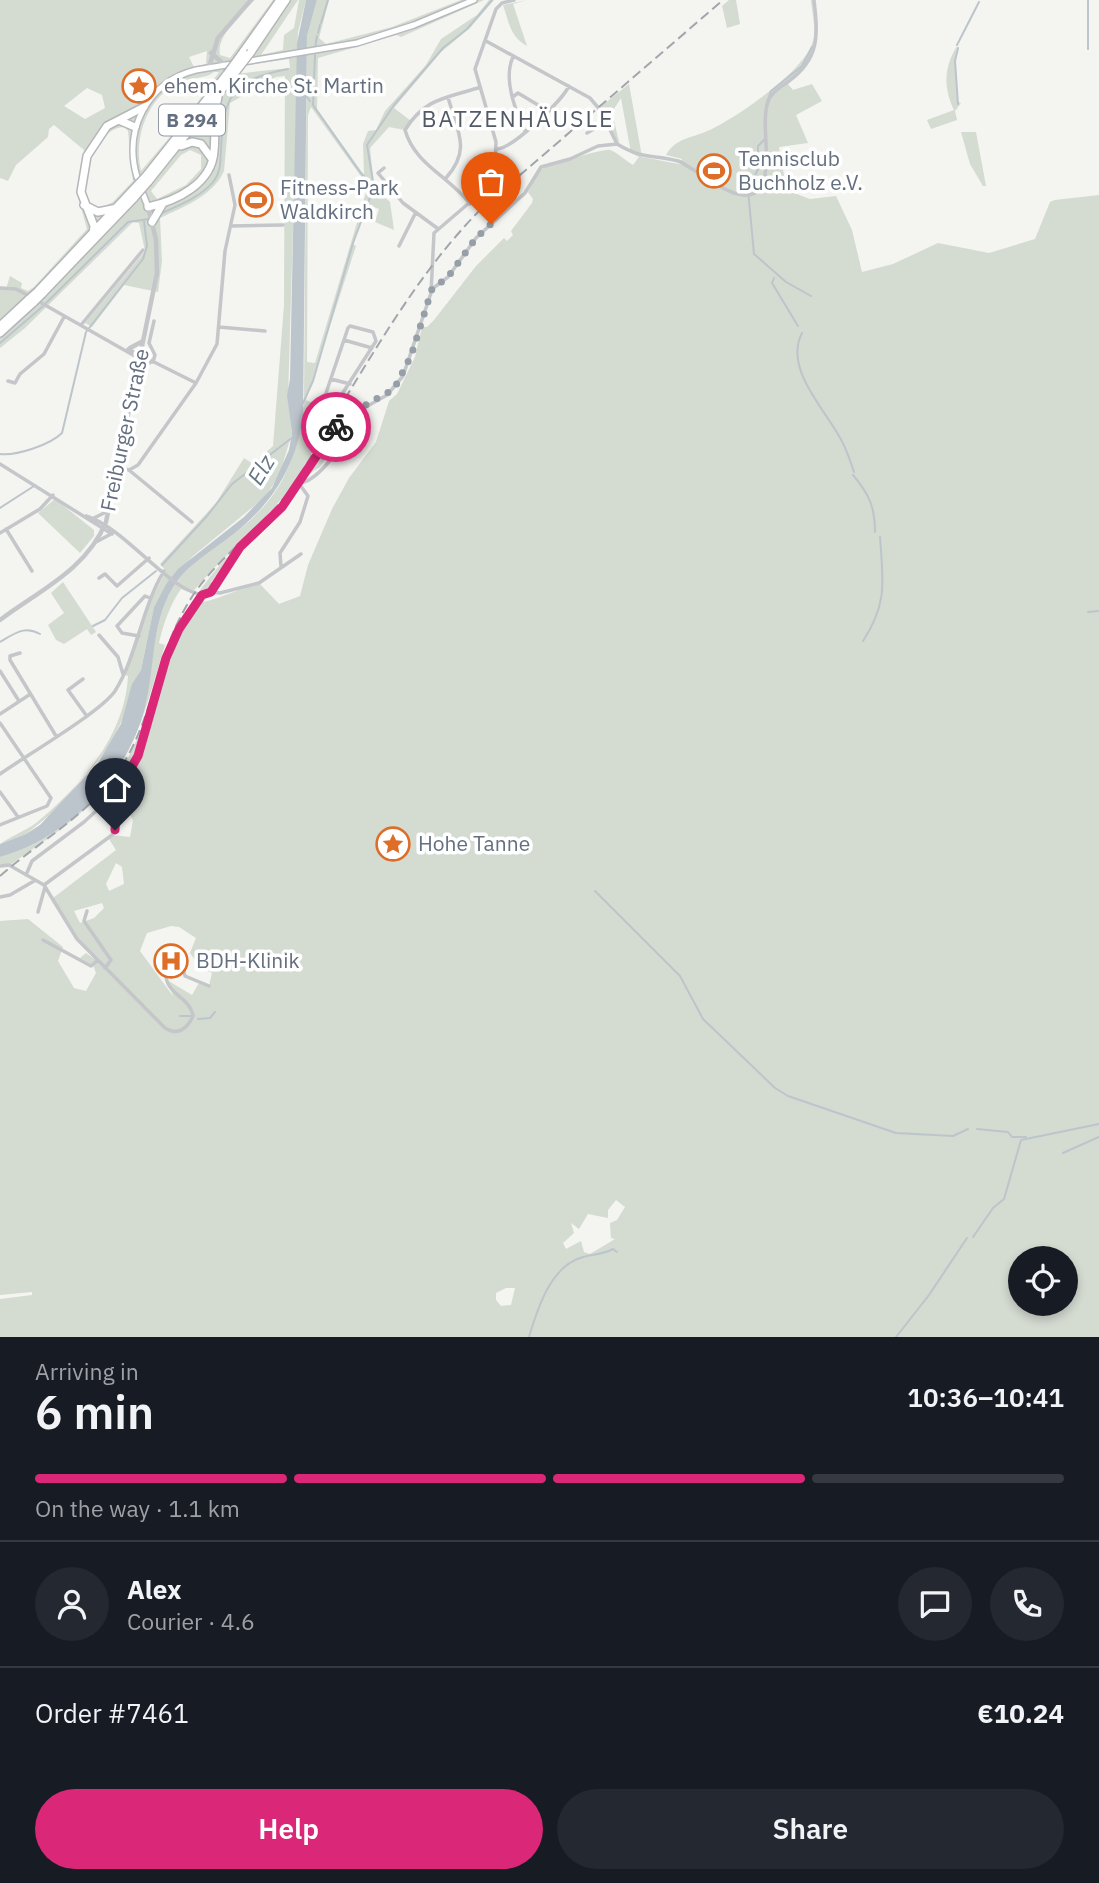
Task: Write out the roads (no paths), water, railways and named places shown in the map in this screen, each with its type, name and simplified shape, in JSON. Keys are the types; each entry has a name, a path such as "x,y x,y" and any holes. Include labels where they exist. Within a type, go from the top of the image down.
{"highway":[{"name":"B 294","path":"247,52 280,0"},
{"name":"B 294","path":"0,333 38,299 133,195 144,178 231,74 286,0"},
{"name":"B 294","path":"144,178 177,148 218,96 231,74"},
{"path":"149,209 161,206 197,184 213,159 213,120 218,96"},
{"path":"93,235 94,226 84,205 80,181 90,149 107,126 124,120 144,107"},
{"path":"124,120 136,125"},
{"path":"177,148 198,143 206,147 213,159"},
{"name":"B 294","path":"0,326 38,299 118,207 133,195"},
{"path":"84,205 98,212 118,207"},
{"path":"152,222 161,206"}],"main road":[{"path":"144,178 132,154 136,125 155,92 172,79 210,67 310,53 383,36 474,0"},
{"name":"Freiburger Straße","path":"144,194 149,209"}],"street":[{"path":"210,67 211,54 235,15 251,0"},
{"path":"26,875 32,861 84,822 117,792 138,756 173,643 201,598 211,592 240,547 282,507 342,419 387,395 398,382 419,331 432,289 432,240 437,228 470,204 494,167 497,149 478,89 475,62 496,9 502,3 514,0"},
{"path":"485,41 593,101 617,144 640,157 684,164 731,193 749,194 761,187 764,180 768,136 766,113 773,93 803,68 818,40 814,0"},
{"path":"211,54 225,65"},
{"path":"514,56 508,73 525,131"},
{"path":"497,149 503,149 548,111 569,86"},
{"path":"470,204 446,178 417,158 405,130 418,110 432,102 478,89"},
{"path":"514,96 518,93 548,111"},
{"path":"446,178 463,153 448,97"},
{"path":"587,133 606,122"},
{"path":"432,289 448,277 476,238 525,193 541,167 570,159 598,146 617,144"},
{"path":"384,168 378,173 379,178 416,213 437,228"},
{"path":"129,470 138,465 197,383 217,344 225,251 235,200 229,174"},
{"name":"Freiburger Straße","path":"0,620 72,569 96,542 104,527 119,467 157,273 149,209"},
{"path":"399,246 416,213"},
{"path":"230,226 283,225"},
{"path":"83,326 143,250"},
{"path":"0,288 16,289 38,299 90,331 197,383"},
{"path":"8,381 15,383 44,354 64,317"},
{"path":"138,369 151,362 155,355 149,343 154,321"},
{"path":"321,427 377,339 367,330 351,326 331,379 312,416 321,427 330,434"},
{"path":"219,327 265,331"},
{"path":"344,340 372,348"},
{"path":"128,349 144,341"},
{"path":"331,379 350,384"},
{"path":"299,483 309,481 331,458 363,412 362,408"},
{"path":"0,465 120,536 183,588 201,598"},
{"path":"119,467 129,470 192,522"},
{"path":"281,567 280,553 300,522 308,496 299,483"},
{"path":"0,533 40,509 53,495"},
{"path":"93,518 110,509"},
{"path":"86,516 93,518 112,534 120,536"},
{"path":"6,529 32,571"},
{"path":"96,542 112,534"},
{"path":"211,592 219,593 259,583 301,554"},
{"path":"99,578 105,574 117,586 149,558"},
{"path":"0,774 110,697 139,636 150,598 166,572"},
{"path":"139,636 122,633 117,626 136,602 145,596 150,598"},
{"path":"99,635 118,657 123,674"},
{"path":"20,653 9,658 56,736"},
{"path":"0,671 19,701"},
{"path":"83,679 68,690 86,715"},
{"path":"0,714 29,695"},
{"path":"0,723 51,798 47,806 0,825"},
{"path":"0,792 18,817"},
{"path":"38,912 45,886 112,835 117,818 117,792"},
{"path":"0,866 9,865 45,886 77,939 156,1021 170,1031 184,1030 193,1016 191,1008 167,983 169,959 179,956 185,976 209,986"},
{"path":"0,897 10,895 34,881"},
{"path":"87,911 84,921 111,960 105,968"},
{"path":"43,940 91,966 97,961"}],"waterway":[{"path":"321,23 328,0"},
{"path":"303,403 313,381 353,243 374,187 367,145 394,105 443,48 467,29 492,0"},
{"path":"1088,0 1088,49"},
{"path":"957,45 979,2"},
{"path":"318,33 320,25"},
{"path":"315,48 317,36"},
{"path":"766,106 771,91 802,66 812,47"},
{"path":"958,48 955,61 958,104"},
{"path":"315,55 313,105 360,172 373,186"},
{"path":"162,213 196,196 216,179 220,167 224,117 234,94 242,85 254,79 288,69"},
{"path":"304,93 310,101"},
{"path":"764,140 758,146 758,169 748,190 754,254 786,282 811,296"},
{"path":"0,343 42,307 128,222 149,219"},
{"path":"0,454 32,449 50,442 62,433 86,332 143,259 147,246 144,221"},
{"path":"774,278 772,283 798,326"},
{"path":"802,333 798,346 802,373 841,440 854,472"},
{"name":"Elz","path":"162,565 232,484 293,437"},
{"path":"853,475 870,501 875,532"},
{"path":"0,508 34,486"},
{"path":"863,641 877,615 882,591 880,537"},
{"path":"93,626 105,620 122,598 156,571"},
{"path":"1088,612 1099,611"},
{"path":"0,642 24,630 40,634"},
{"path":"595,891 680,976 703,1019 775,1088 788,1096 896,1133 953,1136 968,1129"},
{"path":"198,1019 210,1018 215,1012"},
{"path":"180,1016 190,1016"},
{"path":"973,1237 993,1208 1004,1199 1021,1140 1099,1124"},
{"path":"977,1129 1008,1132 1012,1137 1026,1137"},
{"path":"1063,1153 1099,1137"},
{"path":"896,1337 929,1295 967,1238"},
{"path":"529,1337 546,1291 561,1271 580,1258 613,1249 617,1252"}],"railway":[{"path":"0,876 90,804 120,769 140,730 170,640 187,605 221,561 286,495 384,335 440,256 483,207 723,0"}],"place":[{"name":"ehem. Kirche St. Martin","path":"139,86"},
{"name":"Tennisclub Buchholz e.V.","path":"714,171"},
{"name":"Fitness-Park Waldkirch","path":"256,200"},
{"name":"Hohe Tanne","path":"393,844"},
{"name":"BDH-Klinik","path":"171,961"}],"district":[{"name":"BATZENHÄUSLE","path":"518,119"}]}
